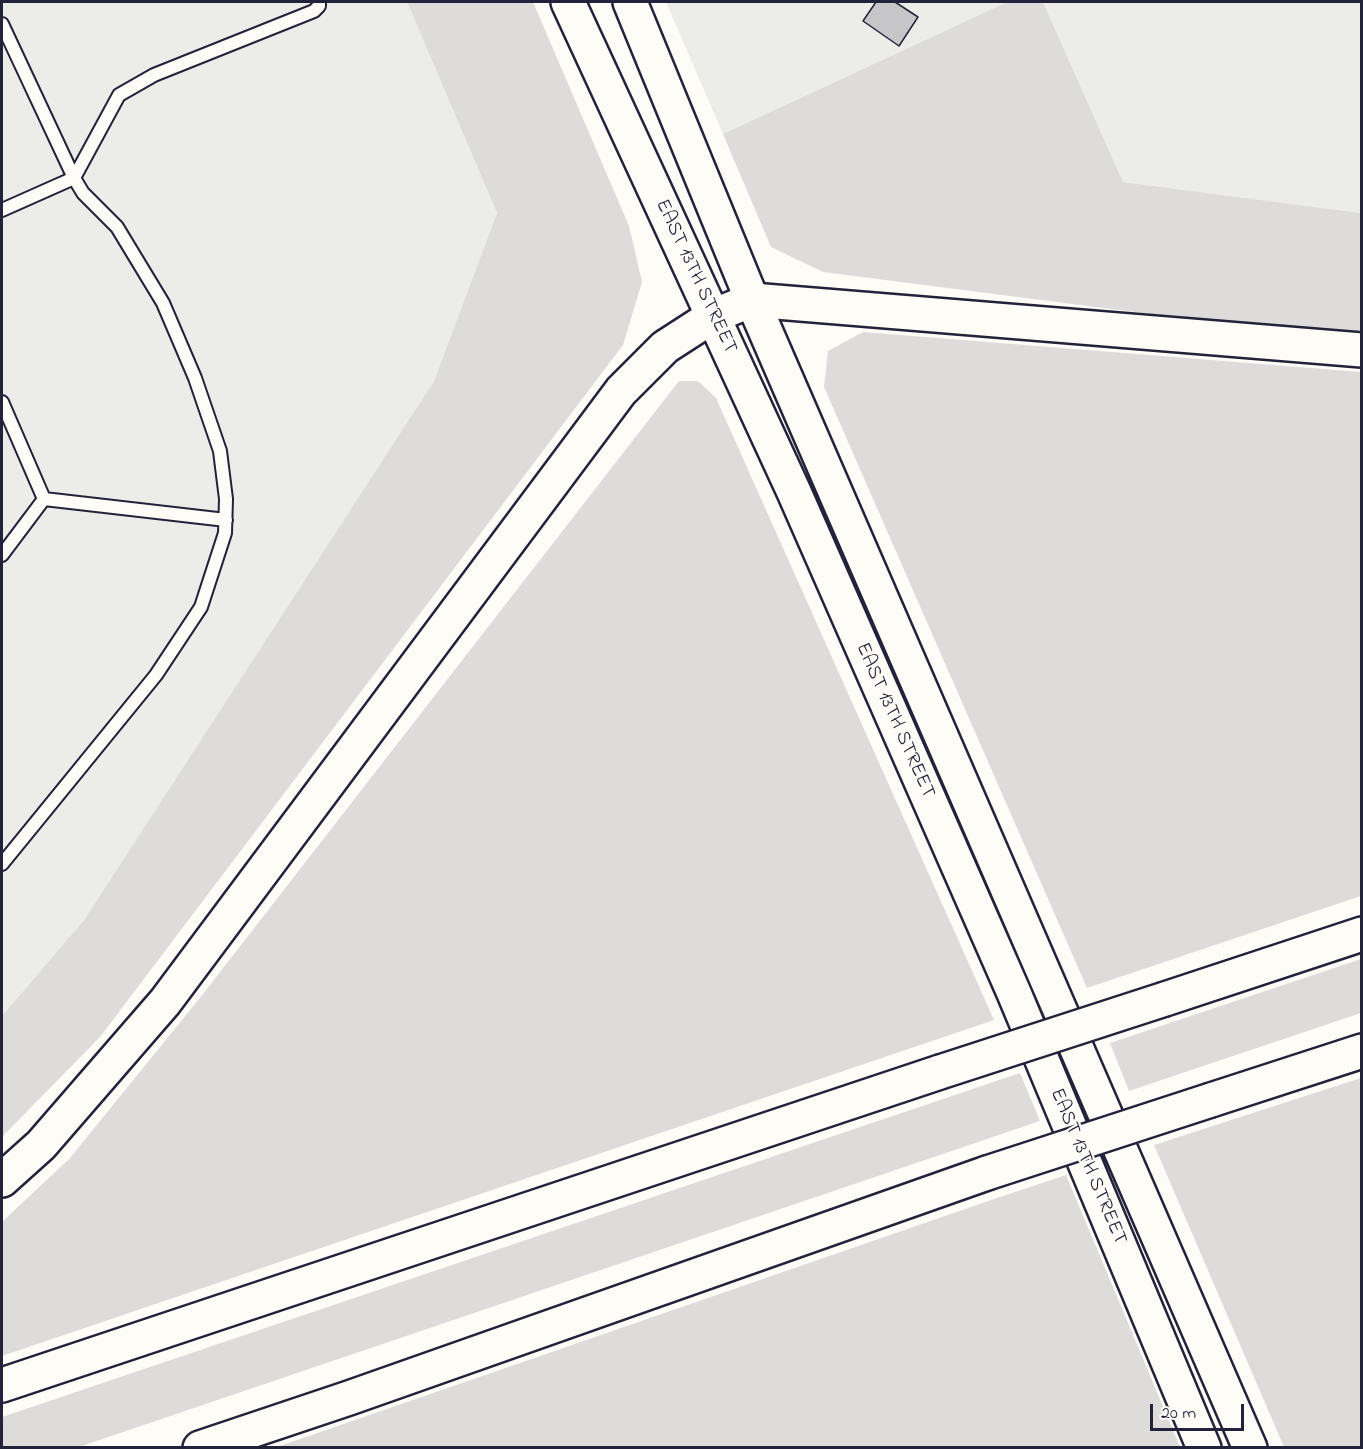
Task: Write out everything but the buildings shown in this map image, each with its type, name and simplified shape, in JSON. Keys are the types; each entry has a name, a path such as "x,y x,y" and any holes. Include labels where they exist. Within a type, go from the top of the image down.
{"main road":[{"name":"EAST 13TH STREET","path":"568,2 794,492 1014,993 1204,1448"},
{"name":"EAST 13TH STREET","path":"630,2 752,300 1250,1448"},
{"path":"2,1180 41,1145 165,1002 621,391 665,347 713,316 752,300 1362,350"},
{"path":"2,1385 940,1072 1362,934"},
{"path":"201,1448 987,1173 1362,1051"}],"lane":[{"path":"2,210 74,178 119,94 154,75 314,11 319,6 319,2"},
{"path":"2,24 74,178 83,193 117,227 163,303 195,378 220,451 226,499 225,533 201,607 156,675 2,864"},
{"path":"2,402 44,499"},
{"path":"44,499 226,520"},
{"path":"2,555 44,499"}],"shaded area":[{"path":"2,2 407,2 497,213 434,381 84,920 2,1016"},
{"path":"407,2 533,2 629,226 642,282 623,345 100,1037 2,1137 2,1016 84,920 434,381 497,213"},
{"path":"666,2 1007,2 723,134"},
{"path":"1007,2 1043,2 1123,182 1361,213 1361,332 1166,316 823,272 771,247 723,134"},
{"path":"1043,2 1361,2 1361,213 1123,182"},
{"path":"863,332 1361,372 1361,896 1087,988 824,387 828,351"},
{"path":"679,381 698,381 716,398 994,1020 2,1356 2,1222 70,1158 203,994"},
{"path":"1361,959 1361,1013 1129,1091 1110,1043"},
{"path":"1020,1073 1040,1121 79,1447 2,1447 2,1417"},
{"path":"1361,1078 1361,1447 1284,1447 1154,1145"},
{"path":"1066,1175 1180,1447 277,1447 997,1198"}]}
